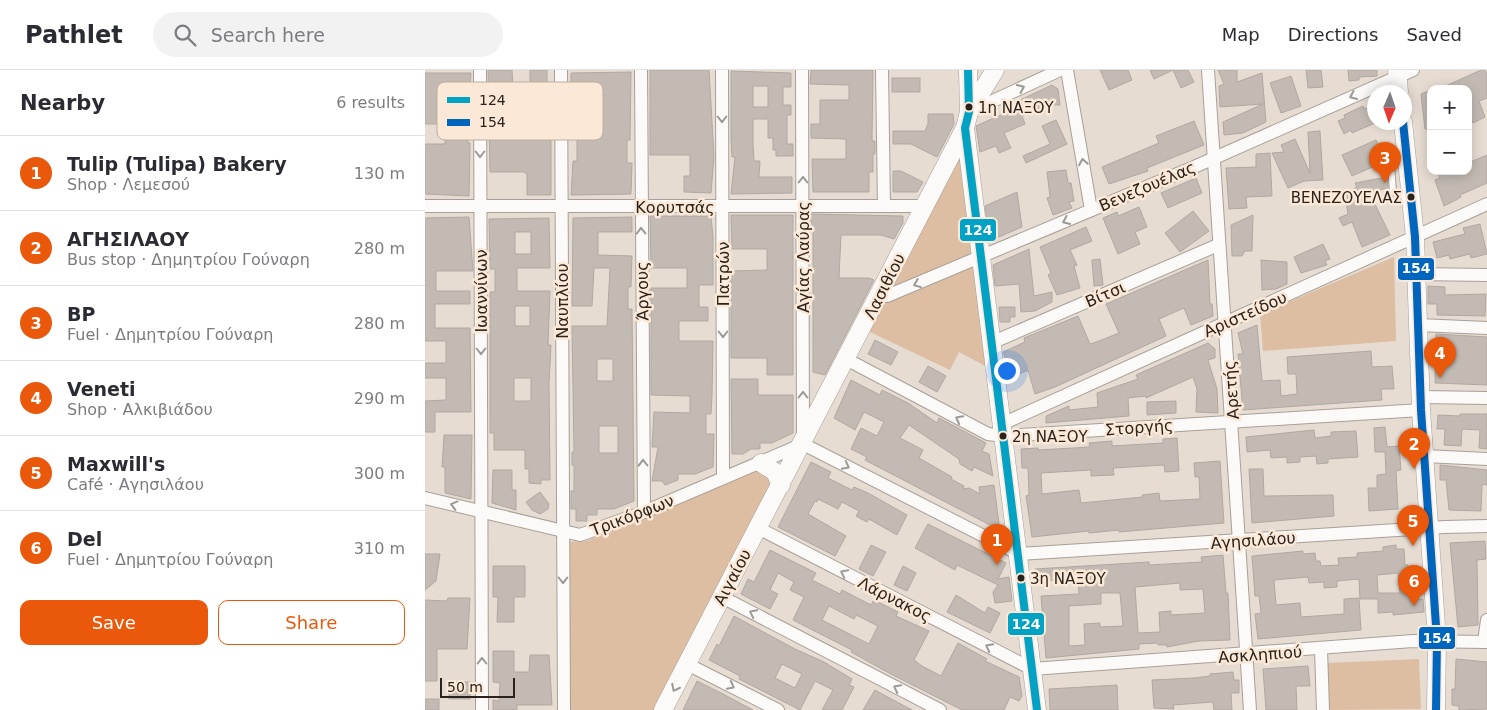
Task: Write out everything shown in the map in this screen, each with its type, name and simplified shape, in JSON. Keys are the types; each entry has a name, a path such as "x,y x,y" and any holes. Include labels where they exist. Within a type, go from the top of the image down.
{"street":[{"name":"Άργους","path":"641,70 644,512"},
{"name":"Πατρών","path":"722,70 723,478"},
{"name":"Αγίας Λαύρας","path":"802,70 803,444"},
{"path":"882,70 884,206"},
{"path":"968,70 967,120 980,259 1019,554 1037,710"},
{"name":"Λασιθίου","path":"803,444 967,120 995,70"},
{"path":"967,120 1060,70"},
{"path":"1067,70 1091,210"},
{"name":"Αρετής","path":"1208,70 1218,245 1233,421 1250,710"},
{"name":"Βενεζουέλας","path":"879,296 887,296 980,259 1402,77"},
{"path":"1404,130 1415,237 1421,404 1437,640 1436,710"},
{"name":"Ιωαννίνων","path":"481,140 482,710"},
{"name":"Ναυπλίου","path":"562,140 564,710"},
{"name":"Αριστείδου","path":"1003,430 1226,322 1487,204"},
{"name":"Κορυτσάς","path":"425,206 481,208 925,206"},
{"name":"Βίτσι","path":"991,343 1218,245"},
{"path":"1416,274 1487,275"},
{"path":"1418,325 1487,328"},
{"name":"Στοργής","path":"846,359 988,434 1003,430 1233,421 1487,398"},
{"path":"803,444 1019,554"},
{"name":"Τρικόρφων","path":"425,498 580,535 591,533 644,512 803,444"},
{"name":"Αιγαίου","path":"663,710 803,444"},
{"path":"1424,456 1487,459"},
{"path":"761,462 775,472 781,484"},
{"name":"Αγησιλάου","path":"1019,554 1487,526"},
{"name":"Λάρνακος","path":"758,528 1032,670"},
{"path":"721,597 940,710"},
{"path":"1486,642 1487,620"},
{"name":"Ασκληπιού","path":"1032,670 1437,640 1486,642"},
{"path":"1321,649 1323,710"},
{"path":"687,664 778,710"}],"shaded area":[{"path":"960,158 987,367 959,352 950,370 870,332 924,220"},
{"path":"1394,257 1396,341 1263,351 1260,314"},
{"path":"763,467 776,486 660,710 567,710 567,542 586,541"},
{"path":"1419,659 1421,709 1329,710 1327,663"}],"building":[{"path":"488,70 512,70 513,82 488,82"},
{"path":"530,70 547,70 547,82 530,82"},
{"path":"650,70 709,70 714,157 711,193 684,192 684,176 690,176 690,155 650,155"},
{"path":"811,70 873,70 872,141 875,141 875,154 873,154 873,172 869,172 869,192 813,192 812,159 846,159 846,139 811,138 811,124 820,124 820,100 849,100 849,85 810,84"},
{"path":"1100,70 1128,70 1132,80 1109,90"},
{"path":"1150,70 1173,70 1154,79"},
{"path":"1173,70 1188,70 1194,82 1181,88"},
{"path":"1218,70 1237,70 1237,82 1262,73 1266,122 1243,133 1224,135 1223,122 1263,104 1220,107 1219,86 1224,84"},
{"path":"1306,70 1321,70 1323,87 1308,88"},
{"path":"1348,70 1377,70 1377,76 1359,77 1359,80 1349,81"},
{"path":"1485,70 1487,74 1487,98 1479,101 1485,117 1473,123 1472,85 1448,85"},
{"path":"731,71 791,73 791,87 783,87 783,105 791,105 791,115 787,115 787,144 793,144 793,156 776,156 776,150 773,150 773,138 768,138 768,119 753,119 753,144 754,161 760,161 759,177 792,177 792,193 731,194 735,157 732,157","holes":["753,86 768,86 768,107 753,107"]},
{"path":"631,72 630,140 627,140 627,163 632,163 631,194 571,195 573,161 577,161 577,140 603,140 603,82 571,82 571,73"},
{"path":"425,73 471,73 470,82 437,82 437,124 425,124"},
{"path":"1291,76 1301,106 1281,113 1270,83"},
{"path":"892,78 920,78 920,92 892,92"},
{"path":"1052,85 1058,89 1060,105 1046,105 1022,116 1025,124 1004,133 1011,148 999,153 996,146 980,152 976,126 1005,113 1003,108"},
{"path":"1427,92 1427,129 1425,129 1421,94"},
{"path":"1363,106 1364,109 1367,108 1367,126 1352,133 1351,130 1344,134 1338,121 1345,118 1344,115"},
{"path":"928,114 953,114 954,124 937,157 911,144 893,144 893,131 925,131 928,124"},
{"path":"1056,120 1067,144 1026,163 1023,156 1050,144 1042,126"},
{"path":"1194,121 1204,145 1147,168 1148,171 1109,184 1102,167 1159,143 1156,136"},
{"path":"1320,131 1323,180 1304,181 1288,188 1272,153 1284,152 1281,145 1295,139 1310,173 1308,132"},
{"path":"445,140 468,140 468,143 470,143 469,196 425,194 425,144 445,144"},
{"path":"489,140 551,140 551,195 527,195 527,174 524,172 490,172"},
{"path":"1376,140 1386,161 1352,176 1342,155"},
{"path":"1270,153 1272,196 1246,197 1247,208 1229,209 1226,168 1256,167 1256,154"},
{"path":"1487,155 1487,183 1460,195 1461,197 1444,206 1435,180 1440,178 1439,175 1472,175 1472,161"},
{"path":"1066,170 1068,183 1071,183 1074,201 1069,202 1072,208 1053,215 1047,198 1050,197 1047,172"},
{"path":"893,171 901,171 923,182 917,192 893,192"},
{"path":"1387,177 1388,188 1369,192 1390,235 1362,247 1352,222 1343,226 1339,218 1348,214 1345,193 1357,187 1355,183"},
{"path":"1196,178 1202,193 1168,208 1161,193"},
{"path":"1017,192 1022,227 992,240 989,233 985,206"},
{"path":"1139,207 1147,227 1135,232 1140,244 1118,254 1103,218 1117,212 1118,216"},
{"path":"1193,211 1209,231 1180,252 1165,233"},
{"path":"811,214 903,216 903,223 894,239 881,235 841,235 839,278 869,278 874,280 825,375 813,372 813,231 811,231"},
{"path":"731,215 793,215 793,375 767,375 767,358 731,358 731,271 767,270 767,249 732,249"},
{"path":"1253,215 1252,251 1245,251 1242,256 1232,256 1231,225"},
{"path":"650,216 711,216 713,237 713,285 699,285 699,307 708,307 708,321 679,321 679,341 713,341 711,414 706,414 706,434 714,434 713,467 695,474 678,474 678,480 665,485 662,481 652,481 658,447 652,447 654,412 690,413 690,396 651,395 651,288 687,288 687,268 651,268"},
{"path":"469,217 473,271 436,271 436,291 470,291 470,304 435,304 435,328 470,328 471,412 435,412 435,432 425,432 425,401 446,400 446,378 425,378 425,363 446,363 446,341 425,341 425,218"},
{"path":"632,217 632,232 598,232 598,255 632,256 631,287 628,287 628,309 632,309 634,501 614,509 597,509 597,515 587,515 587,521 576,521 576,509 571,509 571,491 574,491 574,465 572,465 572,452 574,452 572,326 607,326 610,268 594,268 592,306 572,306 573,218","holes":["597,359 613,359 613,381 597,381","599,426 618,426 618,453 599,453"]},
{"path":"549,218 550,268 517,268 517,291 550,291 548,345 551,345 549,384 550,480 541,480 541,484 529,483 529,469 525,469 525,450 494,450 494,433 490,433 490,292 495,292 495,269 490,269 489,219","holes":["515,232 531,232 531,254 515,254","515,306 530,306 530,326 515,326","514,378 531,378 531,401 514,401"]},
{"path":"1480,224 1487,254 1471,258 1470,254 1450,259 1449,255 1437,258 1433,242 1465,234 1463,228"},
{"path":"1086,227 1092,241 1070,250 1077,265 1074,266 1080,288 1057,295 1048,275 1051,273 1040,247"},
{"path":"1323,244 1330,259 1325,261 1327,265 1301,273 1294,257"},
{"path":"1029,249 1034,296 1052,292 1052,302 1035,311 1021,312 1019,284 995,286 993,265"},
{"path":"1100,259 1103,285 1094,286 1092,260"},
{"path":"1208,260 1210,304 1212,304 1213,316 1191,325 1184,308 1159,319 1166,336 1055,387 1035,394 1028,370 1010,378 1005,367 1008,364 1003,352 1025,342 1024,338 1078,316 1090,344 1119,333 1106,304"},
{"path":"1261,260 1287,262 1287,284 1276,289 1262,290"},
{"path":"1428,286 1445,287 1445,295 1486,294 1485,316 1437,315 1437,304 1428,304"},
{"path":"999,307 1015,307 1015,317 1010,317 1010,322 1000,322"},
{"path":"1257,325 1262,381 1280,380 1281,396 1297,394 1296,374 1288,374 1287,357 1371,351 1372,367 1392,366 1394,389 1381,389 1382,400 1243,410 1238,354 1243,354 1238,333"},
{"path":"1436,334 1487,337 1487,385 1435,383"},
{"path":"875,340 898,352 891,365 868,354"},
{"path":"1208,343 1215,349 1215,358 1208,360 1217,389 1218,413 1196,412 1197,389 1193,377 1146,398 1146,396 1128,398 1129,416 1046,423 1046,416 1069,406 1069,410 1098,407 1097,393 1138,379 1136,375"},
{"path":"928,366 946,376 937,392 919,382"},
{"path":"731,379 758,379 758,395 793,395 793,433 772,443 760,443 760,449 751,449 743,454 732,454"},
{"path":"851,380 880,395 882,390 908,403 937,423 939,418 986,443 982,451 989,454 993,476 974,467 972,471 960,464 959,459 909,425 900,438 923,450 919,458 952,477 951,479 964,486 963,489 969,488 980,494 979,487 994,485 999,524 990,525 865,460 867,457 851,449 861,428 877,436 884,422 864,412 855,430 834,418"},
{"path":"1176,401 1176,413 1147,415 1147,402"},
{"path":"1460,414 1487,414 1487,449 1479,448 1480,430 1462,429 1461,446 1444,445 1445,429 1437,429 1438,415 1460,416"},
{"path":"1385,427 1387,447 1399,446 1401,470 1396,471 1398,509 1369,511 1368,488 1377,488 1377,475 1386,474 1385,452 1375,452 1374,428"},
{"path":"1314,430 1315,438 1331,436 1331,432 1356,431 1358,457 1328,459 1328,463 1317,464 1316,456 1300,457 1300,462 1287,463 1287,457 1271,458 1270,450 1247,452 1246,437"},
{"path":"444,435 472,435 471,499 445,493 445,467 442,467"},
{"path":"1177,438 1179,471 1165,472 1164,465 1113,468 1114,475 1091,476 1091,470 1041,473 1042,494 1079,490 1081,503 1143,497 1142,495 1159,493 1160,501 1200,499 1199,477 1195,477 1194,463 1220,461 1224,523 1119,532 1119,530 1089,533 1089,531 1032,537 1026,496 1029,495 1028,468 1022,468 1021,449 1090,447 1089,443 1112,441 1112,446 1163,443 1163,439"},
{"path":"811,462 831,472 828,478 852,490 854,487 868,493 907,515 897,535 869,519 867,522 856,516 859,511 842,502 838,509 818,499 808,514 846,536 835,556 778,527"},
{"path":"1440,465 1487,470 1487,485 1482,484 1481,511 1449,510 1446,480 1440,480"},
{"path":"1249,469 1263,469 1264,496 1333,495 1334,516 1252,523"},
{"path":"493,470 512,470 512,490 516,490 516,510 492,503"},
{"path":"540,492 549,504 548,509 540,514 532,510 526,502"},
{"path":"928,524 1006,563 998,579 1009,577 1012,601 995,603 993,592 998,585 957,565 955,570 915,548"},
{"path":"1485,541 1486,559 1477,560 1478,625 1458,627 1450,543"},
{"path":"871,545 886,552 873,576 859,569"},
{"path":"1396,545 1396,549 1404,549 1405,565 1408,565 1410,600 1423,599 1424,612 1393,615 1393,612 1378,613 1378,599 1360,599 1359,579 1337,581 1337,587 1324,588 1324,582 1309,583 1308,577 1274,580 1276,605 1300,603 1301,617 1344,614 1344,599 1359,598 1361,630 1258,639 1255,614 1261,613 1259,596 1255,596 1252,556 1303,551 1303,554 1315,553 1316,561 1320,561 1321,566 1339,565 1338,558 1357,557 1357,553 1383,551 1383,547","holes":["1398,573 1400,593 1378,593 1377,575"]},
{"path":"770,550 816,573 812,580 840,594 842,590 871,605 874,600 898,612 896,616 929,631 914,660 922,666 941,676 958,643 987,659 985,661 1019,677 1022,696 1019,701 1010,697 1004,710 962,710 887,672 851,652 852,650 793,620 804,597 790,590 794,582 778,573 770,590 778,594 770,609 741,594 748,579 754,582","holes":["829,606 854,619 856,615 878,626 869,644 822,620"]},
{"path":"425,554 440,554 436,581 425,590"},
{"path":"1223,555 1226,593 1228,593 1230,640 1199,641 1167,647 1167,645 1158,645 1158,643 1139,644 1139,649 1046,658 1041,596 1079,594 1078,579 1035,581 1035,569 1149,562 1149,565 1202,562 1201,557","holes":["1180,583 1180,590 1203,589 1205,613 1171,615 1171,611 1159,612 1160,632 1138,633 1135,587","1101,593 1120,593 1123,626 1100,627 1100,623 1084,624 1085,645 1069,646 1069,606 1101,604"]},
{"path":"493,566 525,566 525,597 514,597 514,622 497,622 498,597 493,597"},
{"path":"903,566 916,573 907,591 894,585"},
{"path":"956,595 985,613 988,607 1000,613 990,633 947,612"},
{"path":"448,598 470,598 467,649 437,649 437,681 425,681 425,600 447,601"},
{"path":"734,616 795,649 824,662 852,679 849,685 854,687 842,710 822,710 833,690 815,681 800,710 739,679 740,676 709,660 717,644 719,646","holes":["782,664 802,674 795,688 775,678"]},
{"path":"493,651 514,651 514,672 529,672 530,655 549,655 552,705 517,705 517,710 493,710 493,700 499,701 500,683 493,682"},
{"path":"1456,659 1487,662 1487,709 1459,710 1459,706 1452,705 1452,689 1455,689"},
{"path":"1308,666 1310,686 1296,686 1297,710 1266,710 1263,669"},
{"path":"1233,672 1234,680 1239,680 1239,693 1231,693 1232,710 1214,710 1213,702 1173,705 1174,709 1154,708 1152,680 1194,678 1210,676 1210,674"},
{"path":"697,681 723,694 753,710 683,710"},
{"path":"449,682 470,682 470,699 449,699"},
{"path":"1117,685 1118,710 1050,710 1049,689"},
{"path":"875,690 882,694 912,710 863,710"},
{"path":"425,699 439,699 439,710 425,710"}],"transit line":[{"name":"124","path":"968,70 969,112 965,128 1037,710"},
{"name":"154","path":"1404,130 1415,237 1421,410 1437,640 1436,710"}],"place":[{"name":"1η ΝΑΞΟΥ","path":"969,107"},
{"name":"BP","path":"1385,183"},
{"name":"ΒΕΝΕΖΟΥΕΛΑΣ","path":"1411,197"},
{"name":"Veneti","path":"1440,378"},
{"name":"2η ΝΑΞΟΥ","path":"1003,436"},
{"name":"ΑΓΗΣΙΛΑΟΥ","path":"1414,469"},
{"name":"Maxwill's","path":"1413,546"},
{"name":"Tulip (Tulipa) Bakery","path":"997,565"},
{"name":"3η ΝΑΞΟΥ","path":"1021,578"},
{"name":"Del","path":"1414,606"}]}
